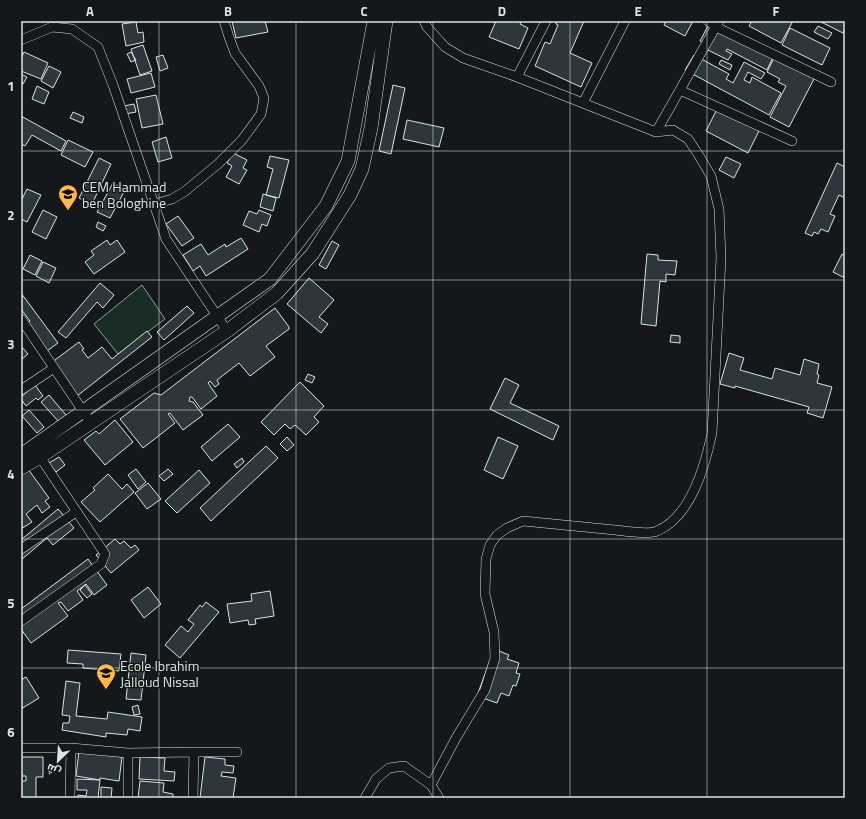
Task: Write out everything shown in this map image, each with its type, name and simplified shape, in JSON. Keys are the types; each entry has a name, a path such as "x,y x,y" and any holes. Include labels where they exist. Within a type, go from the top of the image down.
{"main road":[{"path":"87,417 218,316 270,279 326,206 348,161 374,21"},
{"path":"27,456 87,417 227,331 277,293 313,253 350,195 362,169 371,128 386,21"}],"street":[{"path":"155,204 172,199 184,192 218,164 242,140 261,114 264,98 260,86 235,53 228,37 224,21"},
{"path":"424,21 427,27 445,47 463,58 517,77 656,132 673,130 688,139 711,176 719,209 722,258 713,426 707,457 702,472 687,504 667,525 656,532 635,532 523,521 507,528 498,535 490,545 485,566 485,594 494,632 495,658 485,690 456,738 431,785"},
{"path":"517,77 546,21"},
{"path":"583,103 624,21"},
{"path":"708,21 718,24 831,82"},
{"path":"656,132 718,24"},
{"path":"21,40 52,27 72,29 98,47 113,85 166,239 227,331"},
{"path":"680,90 792,142"},
{"path":"21,319 87,417"},
{"path":"21,390 54,368"},
{"path":"21,621 101,564 104,554 76,512 27,456"},
{"path":"21,549 76,512"},
{"path":"21,748 71,748 128,753 237,752"},
{"path":"70,798 71,748"},
{"path":"192,798 194,752"},
{"path":"128,753 128,798"},
{"path":"366,798 376,779 389,768 404,766 431,785 439,798"}],"green space":[{"path":"142,285 165,319 118,354 94,324"}],"building":[{"path":"232,21 265,21 268,32 236,38"},
{"path":"496,21 522,21 520,24 528,28 519,49 489,37"},
{"path":"557,21 584,21 570,53 592,63 581,87 535,66 545,42 550,44 558,25 556,24"},
{"path":"666,21 693,21 685,36 664,25"},
{"path":"752,21 793,21 781,43 749,26"},
{"path":"845,21 843,33 821,22"},
{"path":"136,22 138,33 143,32 144,42 126,46 122,24"},
{"path":"710,22 774,55 767,70 727,49 726,51 732,54 728,60 706,49 708,45 700,41"},
{"path":"818,26 832,33 828,39 814,32"},
{"path":"790,28 830,48 822,65 782,45"},
{"path":"143,45 152,71 140,75 131,49"},
{"path":"24,52 48,63 41,79 21,71 21,59"},
{"path":"131,52 136,60 131,62 127,54"},
{"path":"163,55 168,68 160,71 156,57"},
{"path":"694,55 729,74 726,79 733,83 744,62 765,73 761,79 748,72 744,80 750,83 752,77 781,93 769,115 685,70"},
{"path":"775,56 815,77 789,127 770,117 786,86 778,82 780,79 767,72"},
{"path":"721,60 732,65 730,70 719,64"},
{"path":"49,66 61,72 53,88 41,81"},
{"path":"151,73 155,87 131,93 127,79"},
{"path":"21,74 27,77 23,84 21,83"},
{"path":"393,85 405,88 391,154 379,151"},
{"path":"37,86 49,92 44,104 32,99"},
{"path":"156,95 163,124 142,128 136,99"},
{"path":"134,104 136,112 125,114 124,106"},
{"path":"718,107 760,129 748,153 706,131"},
{"path":"73,112 84,117 82,123 70,118"},
{"path":"21,116 66,141 61,151 32,135 25,146 21,144"},
{"path":"407,120 444,128 439,147 403,139"},
{"path":"166,137 172,158 158,162 152,142"},
{"path":"68,140 93,152 85,167 61,155"},
{"path":"233,153 247,160 243,168 247,170 239,184 226,177 232,166 227,163"},
{"path":"270,156 289,160 279,198 266,195 273,169 267,167"},
{"path":"726,157 741,164 734,178 719,170"},
{"path":"99,158 111,164 92,204 79,198"},
{"path":"837,163 845,167 845,198 839,195 830,214 835,216 828,232 821,229 818,234 814,232 812,236 805,233"},
{"path":"113,183 125,190 110,218 97,212"},
{"path":"27,189 41,195 27,222 21,219 21,201"},
{"path":"263,194 276,198 273,211 260,207"},
{"path":"43,210 57,217 46,239 32,232"},
{"path":"259,210 271,215 267,226 262,224 259,232 243,225 249,211 257,214"},
{"path":"178,216 194,238 182,246 166,224"},
{"path":"98,222 106,226 103,231 96,227"},
{"path":"241,238 248,249 206,276 200,266 193,271 183,255 201,244 208,255 225,244 226,247"},
{"path":"107,240 110,245 117,240 125,252 94,274 85,262 94,255 91,251"},
{"path":"332,241 339,245 326,269 319,265"},
{"path":"647,254 658,255 658,260 677,261 675,275 666,274 666,282 660,281 656,326 641,324"},
{"path":"842,254 845,256 845,278 833,272"},
{"path":"30,255 42,261 35,275 23,269"},
{"path":"43,262 56,268 49,283 36,276"},
{"path":"309,278 334,300 319,317 328,324 321,333 287,304"},
{"path":"100,283 114,295 103,308 97,302 66,338 58,332"},
{"path":"21,293 58,343 47,351 27,323 30,321 21,309"},
{"path":"187,306 194,313 164,340 157,332"},
{"path":"275,308 289,329 266,346 275,357 250,376 239,363 217,380 219,384 215,387 210,381 208,383 217,396 201,409 192,397 190,397 189,401 193,402 203,415 183,430 170,413 168,414 175,423 143,448 120,419 154,393 161,395"},
{"path":"147,331 152,337 77,396 51,363 79,342 84,349 82,350 88,358 102,347 112,359"},
{"path":"671,335 680,336 680,343 670,342"},
{"path":"21,346 28,354 21,360"},
{"path":"729,353 744,358 740,370 772,379 775,368 800,375 804,359 819,364 817,383 832,387 823,418 807,413 809,407 735,386 735,388 720,384"},
{"path":"308,374 315,377 312,383 305,380"},
{"path":"505,378 519,385 510,403 559,426 553,440 490,409"},
{"path":"300,382 324,406 314,417 319,422 306,435 295,425 290,429 285,424 274,435 261,422"},
{"path":"35,385 43,396 38,400 36,398 26,406 21,397"},
{"path":"49,395 66,415 59,422 41,402"},
{"path":"29,410 44,427 37,433 22,416"},
{"path":"115,420 133,442 105,465 84,440 96,431 99,434"},
{"path":"228,424 240,437 212,461 201,447"},
{"path":"287,437 294,445 287,451 280,444"},
{"path":"498,437 518,446 503,479 484,470"},
{"path":"266,446 278,458 211,521 200,508"},
{"path":"59,457 65,465 56,472 49,463"},
{"path":"242,458 244,462 237,468 234,464"},
{"path":"28,469 49,498 45,501 50,507 42,513 37,505 26,514 32,522 21,529 21,474"},
{"path":"136,469 146,482 138,489 128,475"},
{"path":"168,469 173,474 164,481 159,476"},
{"path":"199,470 210,483 177,513 165,501"},
{"path":"108,474 122,489 127,484 134,492 100,522 81,502 95,490 93,488"},
{"path":"148,483 161,499 147,509 135,493"},
{"path":"58,509 74,528 53,545 47,538 21,560 21,540"},
{"path":"115,539 120,544 124,541 131,548 135,545 139,550 111,573 96,555"},
{"path":"88,559 107,585 94,595 86,584 77,591 83,600 68,611 61,602 58,603 68,616 31,643 21,629 21,609"},
{"path":"85,585 92,594 87,598 80,590"},
{"path":"148,587 161,604 144,618 131,600"},
{"path":"270,591 274,616 255,619 256,624 249,625 248,620 230,623 227,604 252,601 251,594"},
{"path":"206,602 219,612 180,658 165,645 181,626 188,632 194,624 188,620 200,605 202,607"},
{"path":"494,649 509,655 507,659 519,663 516,673 520,674 516,686 513,685 509,696 501,693 497,703 477,696"},
{"path":"68,650 121,654 119,671 83,668 83,664 67,663"},
{"path":"131,653 146,655 141,700 126,699"},
{"path":"26,677 39,698 21,709 21,680"},
{"path":"66,681 80,683 76,716 107,719 108,712 142,717 140,731 128,729 127,735 106,733 106,737 62,730 63,723 69,723 70,716 62,715"},
{"path":"138,705 140,714 134,715 132,707"},
{"path":"79,751 122,757 119,781 100,778 100,780 76,776"},
{"path":"21,757 43,757 43,777 36,777 36,798 21,798 21,781 26,781 26,776 21,776"},
{"path":"140,757 165,758 164,771 175,772 174,781 139,779"},
{"path":"205,757 225,759 225,765 234,766 233,773 222,772 221,776 236,778 233,798 200,798"},
{"path":"77,779 100,780 98,798 77,798 78,795 86,796 87,790 77,790"},
{"path":"140,781 164,783 163,792 173,794 173,798 138,798"},
{"path":"101,787 112,788 111,798 101,798"}],"place":[{"name":"CEM Hammad ben Bologhine","path":"68,211"},
{"name":"Ecole Ibrahim Jalloud Nissal","path":"106,690"}]}
